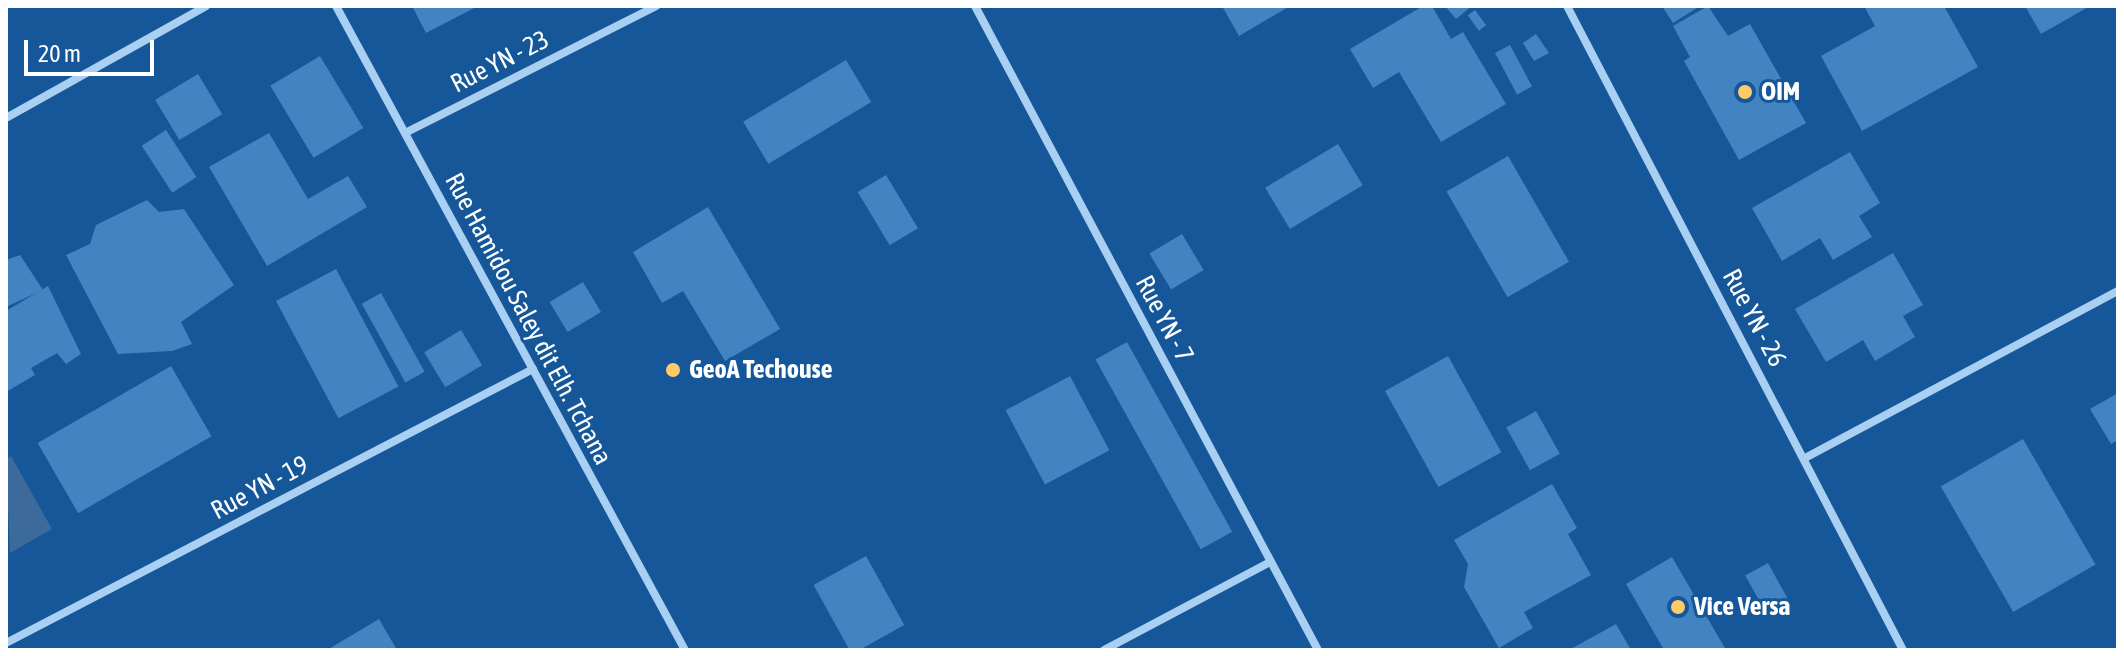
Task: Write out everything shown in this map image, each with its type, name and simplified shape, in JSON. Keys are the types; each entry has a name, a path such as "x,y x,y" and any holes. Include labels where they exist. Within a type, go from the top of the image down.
{"street":[{"path":"6,118 206,6"},
{"name":"Rue Hamidou Saley dit Elh. Tchana","path":"336,6 685,650"},
{"name":"Rue YN - 23","path":"405,133 656,6"},
{"name":"Rue YN - 7","path":"975,6 1318,650"},
{"name":"Rue YN - 26","path":"1567,6 1903,650"},
{"path":"1805,458 2118,291"},
{"name":"Rue YN - 19","path":"6,643 533,369"},
{"path":"1104,650 1270,562"}],"water":[{"path":"11,456 52,529 10,553 6,459"}],"building":[{"path":"412,6 478,6 426,33"},
{"path":"1222,6 1290,6 1239,36"},
{"path":"1423,6 1432,6 1451,39 1463,32 1506,104 1441,142 1399,72 1373,88 1350,49"},
{"path":"1445,6 1472,6 1456,19"},
{"path":"1662,6 1700,6 1673,23"},
{"name":"OIM","path":"1708,6 1728,36 1750,24 1806,123 1739,160 1684,61 1690,57 1673,26"},
{"path":"1864,6 1944,6 1978,67 1862,131 1821,56 1875,26"},
{"path":"2025,6 2090,6 2041,34"},
{"path":"1475,10 1486,25 1479,31 1468,15"},
{"path":"1536,34 1549,53 1534,61 1523,43"},
{"path":"1510,45 1532,86 1517,94 1495,53"},
{"path":"320,56 363,128 314,158 270,86"},
{"path":"846,60 871,102 768,164 743,122"},
{"path":"198,74 222,114 179,140 155,100"},
{"path":"166,130 196,177 172,193 142,146"},
{"path":"269,133 308,199 348,176 367,207 267,266 209,167"},
{"path":"1338,144 1363,185 1290,229 1265,188"},
{"path":"1850,152 1880,203 1859,216 1872,237 1833,260 1820,238 1782,261 1752,208"},
{"path":"1508,156 1569,262 1508,297 1447,192"},
{"path":"886,175 918,228 890,245 858,192"},
{"path":"147,200 159,212 184,209 234,285 181,322 192,344 172,351 118,354 66,255 90,244 96,225"},
{"path":"708,207 780,329 725,361 683,291 662,303 633,252"},
{"path":"1182,234 1204,270 1171,290 1149,254"},
{"path":"1893,253 1923,305 1903,316 1915,337 1875,361 1863,340 1826,362 1795,309"},
{"path":"20,255 43,290 6,307 6,260"},
{"path":"336,269 398,386 338,418 276,301"},
{"path":"583,282 601,312 568,332 550,302"},
{"path":"48,286 81,354 66,364 57,353 31,368 35,375 6,392 6,311"},
{"path":"381,293 425,372 405,382 362,304"},
{"path":"461,330 482,365 445,387 424,352"},
{"path":"1127,342 1232,532 1201,549 1096,359"},
{"path":"1448,356 1501,452 1438,487 1385,391"},
{"path":"171,366 212,436 78,513 38,443"},
{"path":"1070,376 1109,450 1045,484 1006,410"},
{"path":"2118,393 2118,440 2111,444 2090,409"},
{"path":"1536,411 1560,454 1530,470 1506,427"},
{"path":"2023,439 2096,565 2013,612 1941,486"},
{"path":"1552,484 1577,528 1568,534 1591,575 1524,612 1533,628 1499,648 1464,587 1468,564 1454,540"},
{"path":"866,556 904,625 859,650 850,650 814,585"},
{"path":"1672,557 1726,650 1664,650 1626,584"},
{"path":"1768,563 1790,603 1768,616 1745,576"},
{"path":"379,619 397,650 327,650"},
{"path":"1616,624 1631,650 1569,650"}],"place":[{"name":"OIM","path":"1745,92"},
{"name":"GeoA Techouse","path":"673,370"},
{"name":"Vice Versa","path":"1678,607"}]}
